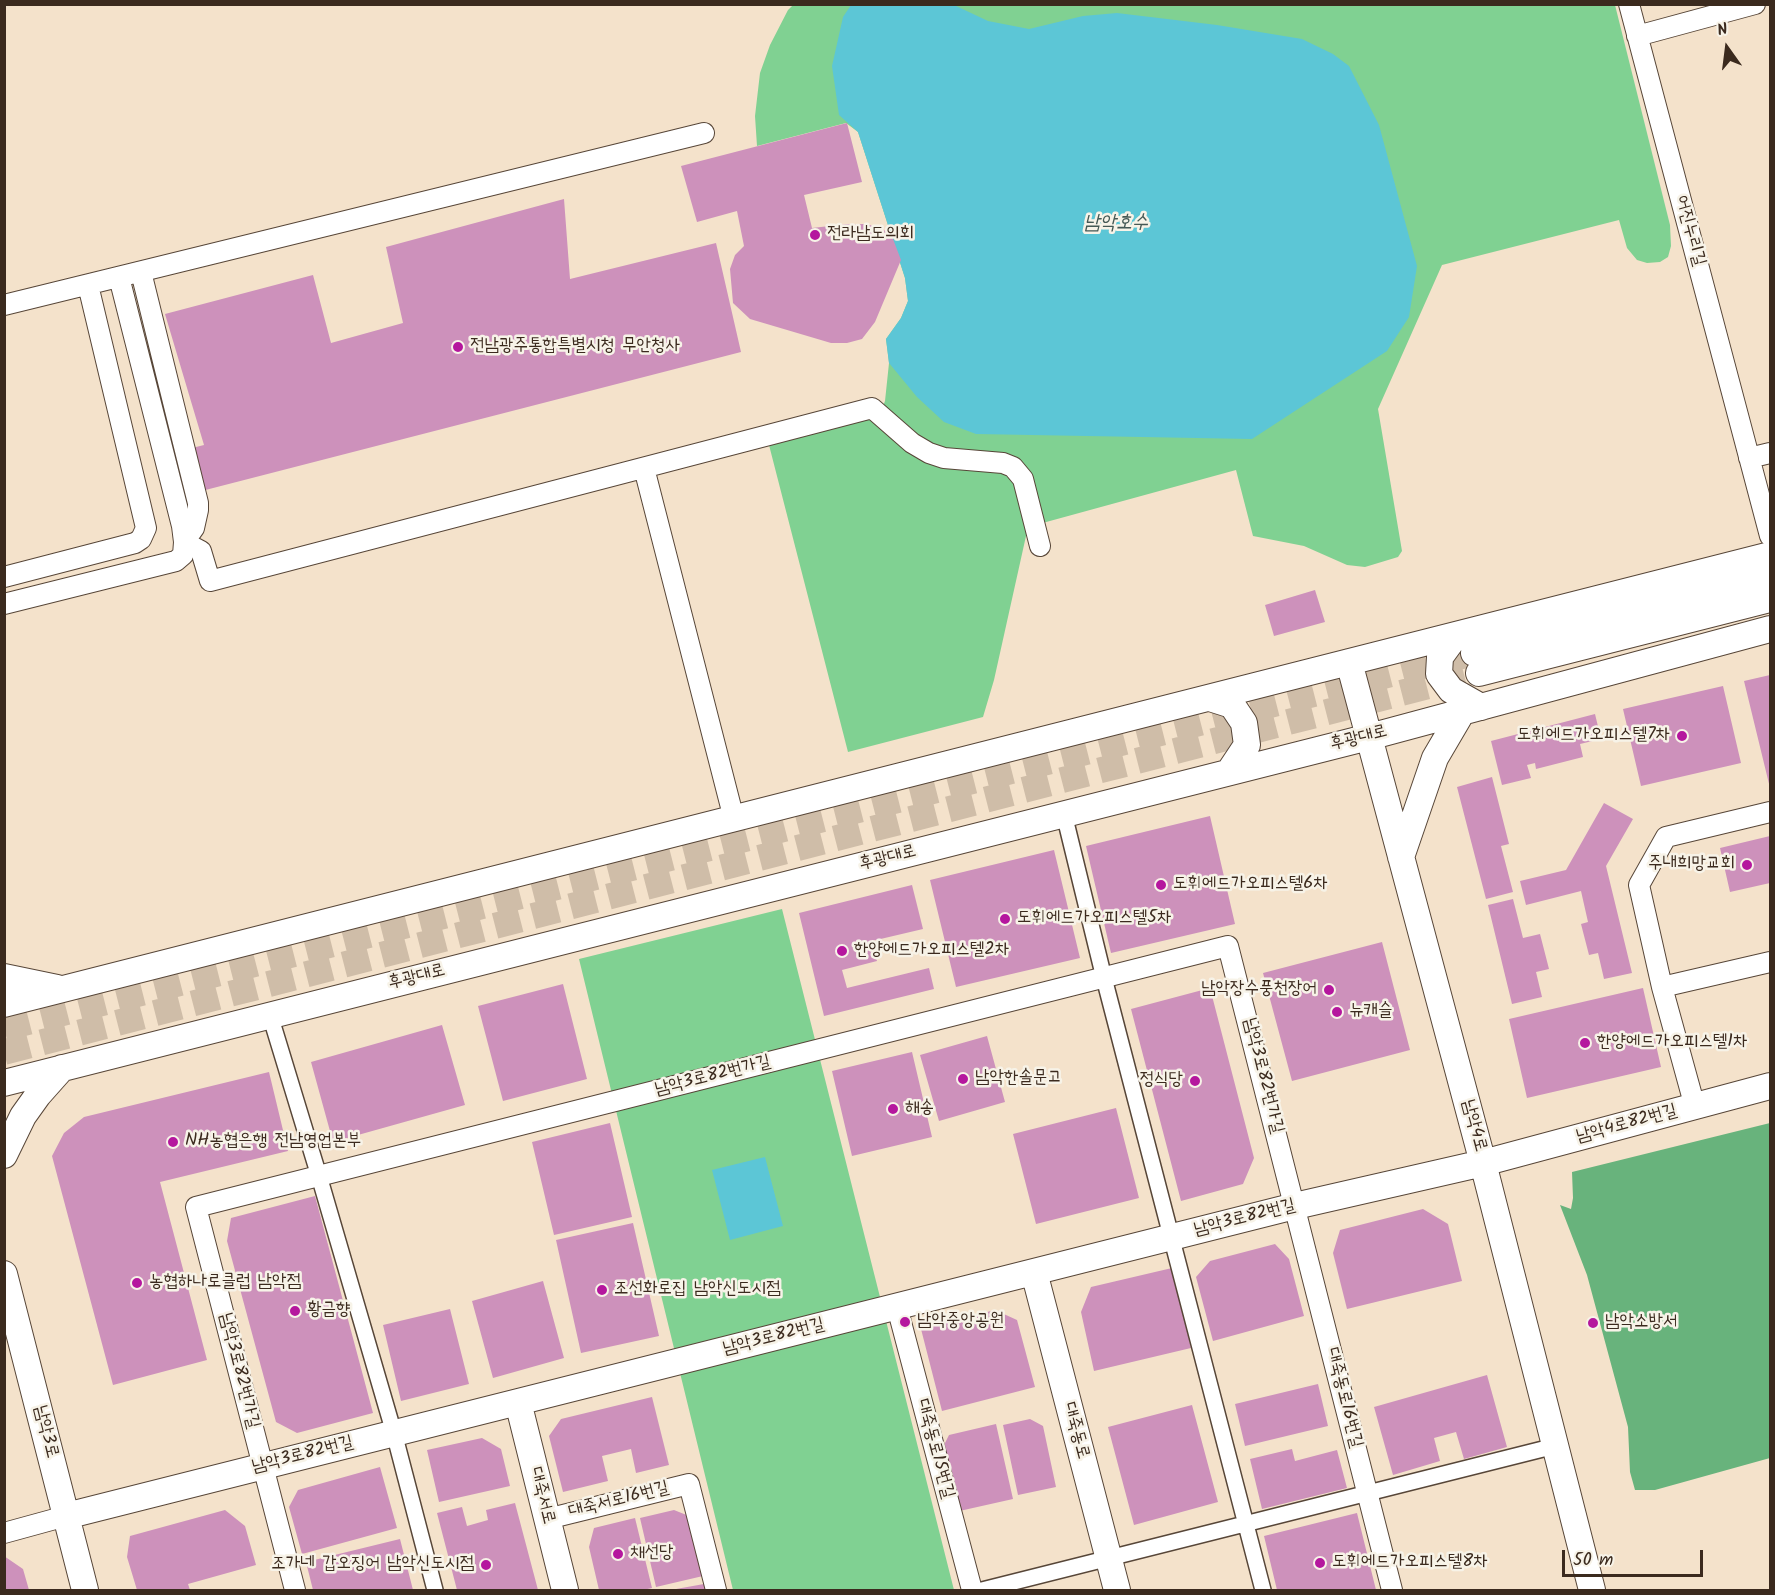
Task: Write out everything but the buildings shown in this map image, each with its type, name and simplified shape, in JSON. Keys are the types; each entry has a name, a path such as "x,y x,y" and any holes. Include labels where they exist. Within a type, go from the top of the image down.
{"street":[{"name":"어진누리길","path":"1629,4 1770,536"},
{"path":"1637,36 1755,4"},
{"path":"4,305 704,133"},
{"path":"141,272 198,502 194,528 184,542"},
{"path":"4,604 176,561 183,555 184,542 119,277"},
{"path":"4,577 135,543 141,539 146,528 88,285"},
{"path":"184,542 201,551 210,581 872,408 912,443 929,453 944,458 1003,463 1013,467 1023,479 1040,546"},
{"path":"1749,458 1770,453"},
{"path":"644,468 734,819"},
{"path":"4,1004 1770,555"},
{"path":"1770,575 1477,663 1770,599"},
{"name":"후광대로","path":"4,1083 1369,737 1770,629"},
{"path":"1401,858 1435,758 1472,710 1439,675 1440,657 1456,635"},
{"name":"남악4로","path":"1349,662 1483,1163 1592,1590"},
{"path":"1210,698 1232,705 1244,723 1246,745 1229,772"},
{"path":"1695,1107 1662,987 1638,885 1666,837 1770,812"},
{"path":"1064,814 1104,978 1263,1590"},
{"name":"남악3로82번가길","path":"262,1466 196,1207 1228,946 1295,1206"},
{"path":"1662,987 1770,963"},
{"path":"4,977 63,989"},
{"path":"270,1015 394,1433 435,1590"},
{"path":"4,1155 24,1116 38,1095 62,1068"},
{"name":"남악4로82번길","path":"1483,1163 1770,1086"},
{"name":"남악3로82번길","path":"66,1516 1295,1206 1483,1163"},
{"name":"대죽동로16번길","path":"1295,1206 1392,1590"},
{"name":"대죽동로","path":"1034,1272 1117,1590"},
{"name":"남악3로","path":"4,1274 85,1590"},
{"name":"대죽동로15번길","path":"897,1307 972,1590"},
{"name":"대죽서로","path":"518,1402 565,1590"},
{"path":"982,1590 1555,1446"},
{"path":"262,1466 295,1590"},
{"name":"대죽서로16번길","path":"547,1519 689,1484 716,1590"},
{"path":"4,1533 66,1516"}],"green space":[{"path":"793,5 1615,5 1670,225 1671,246 1668,257 1660,262 1647,263 1637,260 1627,248 1619,220 1442,265 1378,409 1402,551 1398,557 1365,567 1347,565 1304,546 1253,536 1236,470 1028,527 994,680 983,717 848,752 769,445 882,409 889,363 886,339 901,318 908,301 905,278 858,132 846,123 757,146 755,116 760,73 770,45 788,10"},
{"path":"782,909 954,1590 733,1590 579,959"},
{"path":"1770,1123 1770,1458 1655,1490 1635,1490 1630,1472 1628,1427 1587,1275 1560,1205 1571,1209 1572,1172"}],"water":[{"name":"남악호수","path":"851,5 954,5 988,21 1029,29 1083,16 1117,13 1217,25 1302,39 1333,54 1349,66 1379,125 1417,266 1409,317 1387,351 1252,439 976,434 944,422 917,397 889,363 886,339 901,318 908,301 905,278 858,132 839,115 832,66 843,17"},
{"path":"765,1157 783,1226 730,1240 712,1170"}],"tunnel":[{"path":"4,1028 1474,653"},
{"path":"4,1052 1479,673"}],"place":[{"name":"전라남도의회","path":"815,235"},
{"name":"전남광주통합특별시청 무안청사","path":"458,347"},
{"name":"도휘에드가오피스텔7차","path":"1682,736"},
{"name":"주내희망교회","path":"1747,865"},
{"name":"도휘에드가오피스텔6차","path":"1161,885"},
{"name":"도휘에드가오피스텔5차","path":"1005,919"},
{"name":"한양에드가오피스텔2차","path":"842,951"},
{"name":"남악장수풍천장어","path":"1329,990"},
{"name":"뉴캐슬","path":"1337,1012"},
{"name":"한양에드가오피스텔1차","path":"1585,1043"},
{"name":"남악한솔문고","path":"963,1079"},
{"name":"정식당","path":"1195,1081"},
{"name":"해송","path":"893,1109"},
{"name":"NH농협은행 전남영업본부","path":"173,1142"},
{"name":"농협하나로클럽 남악점","path":"137,1283"},
{"name":"조선화로집 남악신도시점","path":"602,1290"},
{"name":"황금향","path":"295,1311"},
{"name":"남악중앙공원","path":"905,1322"},
{"name":"남악소방서","path":"1593,1323"},
{"name":"채선당","path":"618,1554"},
{"name":"도휘에드가오피스텔8차","path":"1320,1563"},
{"name":"조가네 갑오징어 남악신도시점","path":"486,1565"}]}
